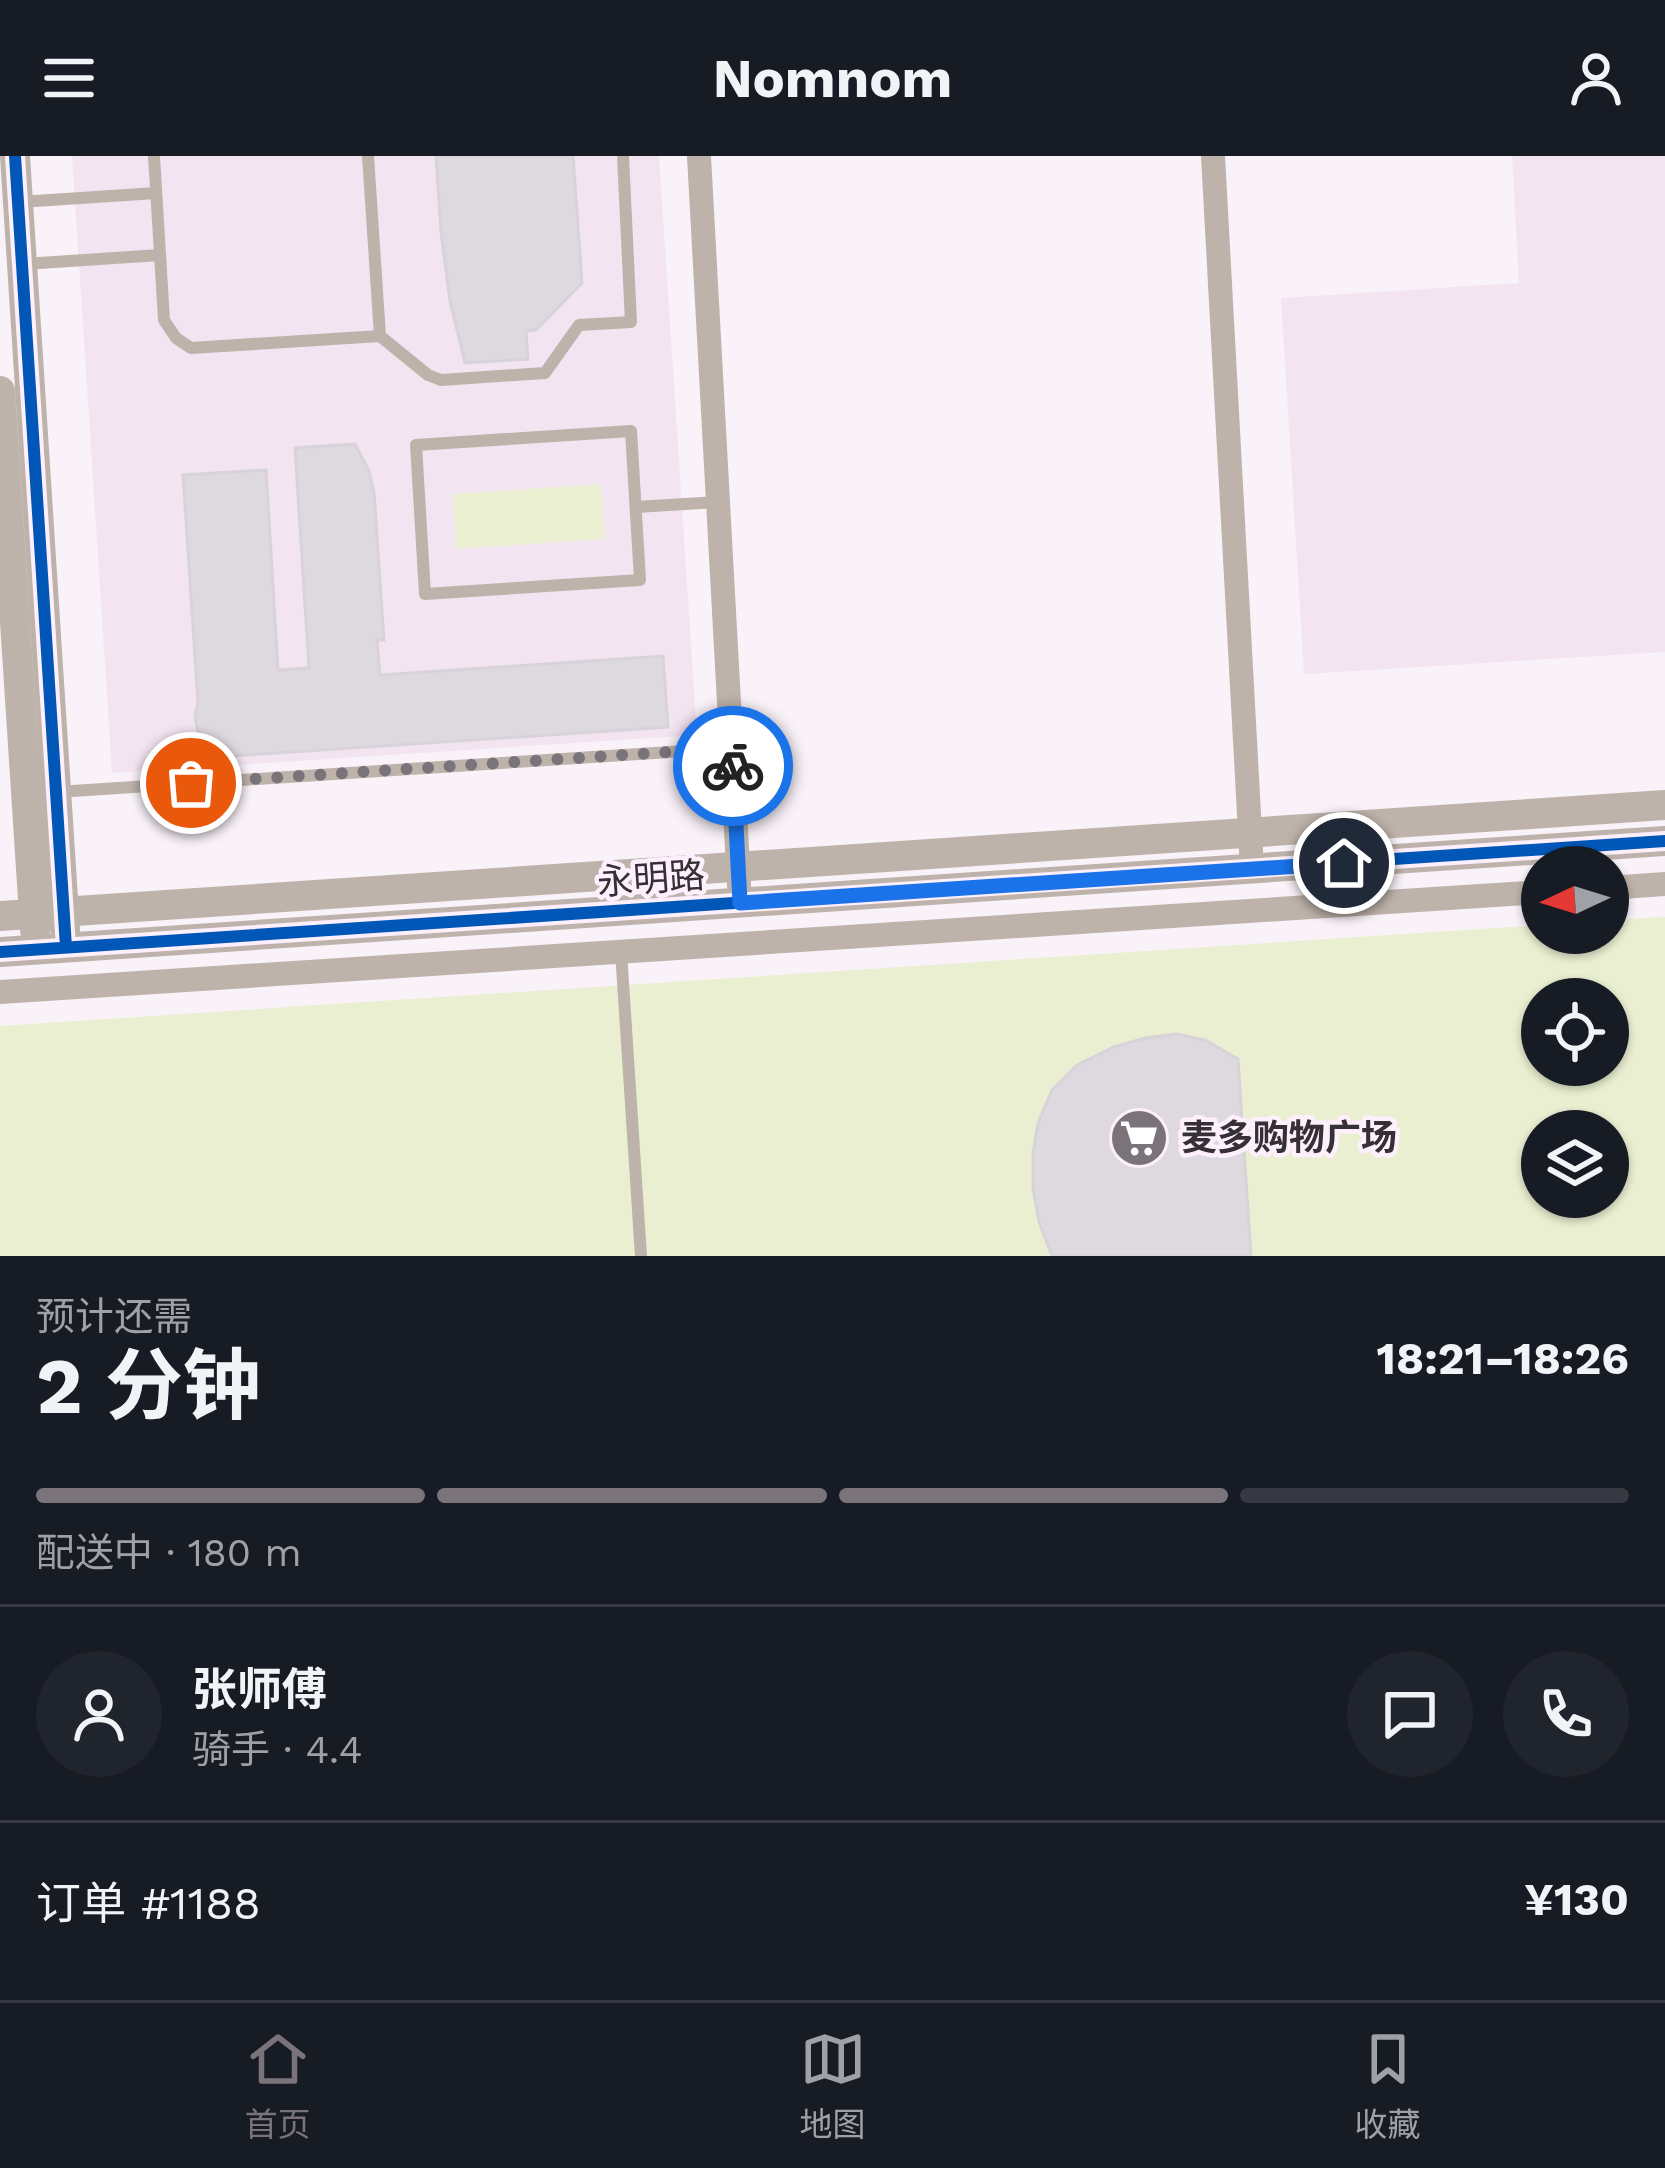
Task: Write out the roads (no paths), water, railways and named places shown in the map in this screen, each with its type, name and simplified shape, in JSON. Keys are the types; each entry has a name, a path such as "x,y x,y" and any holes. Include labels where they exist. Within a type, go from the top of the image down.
{"street":[{"path":"15,156 56,792 49,913"},
{"path":"699,156 740,903"},
{"path":"1213,156 1252,869"},
{"path":"0,391 51,948"},
{"name":"永明路","path":"0,916 1665,806"},
{"name":"永明路","path":"0,952 1665,841"},
{"path":"1629,887 1665,884"},
{"path":"0,992 1521,893"}],"lane":[{"path":"154,156 164,320 176,338 190,348 380,336 441,380 545,373 579,325 632,322 622,156"},
{"path":"368,156 380,336"},
{"path":"18,202 156,194"},
{"path":"22,264 160,255"},
{"path":"631,431 636,507 640,580 425,594 416,445 631,431"},
{"path":"636,507 718,502"},
{"path":"56,792 732,748"},
{"path":"621,951 641,1256"}],"place":[{"name":"麦多购物广场","path":"1139,1138"}]}
